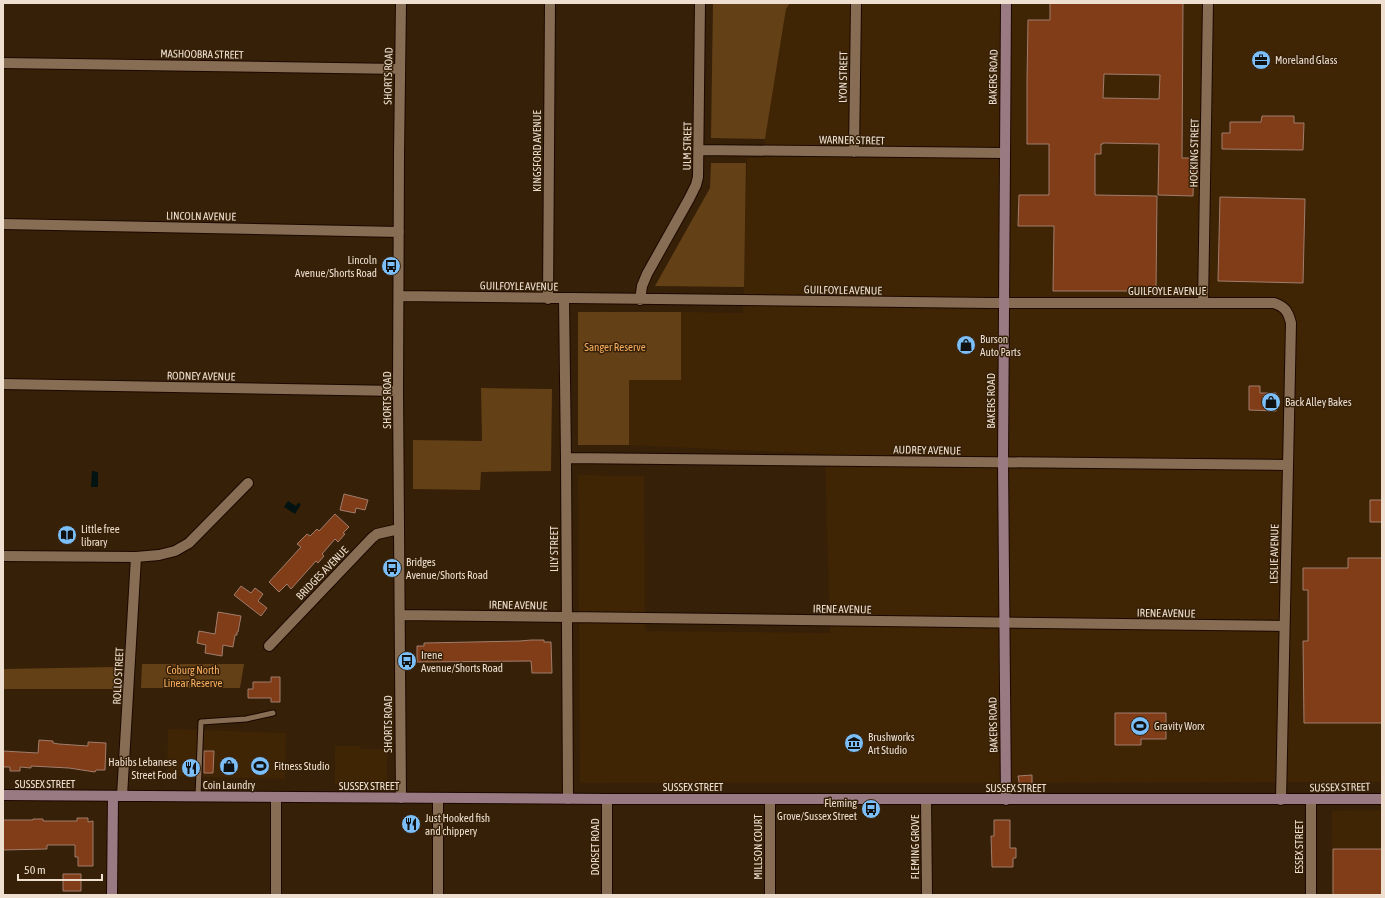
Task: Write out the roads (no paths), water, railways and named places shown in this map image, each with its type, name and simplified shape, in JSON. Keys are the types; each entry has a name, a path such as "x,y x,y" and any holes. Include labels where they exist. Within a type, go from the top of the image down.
{"street":[{"name":"SHORTS ROAD","path":"401,3 398,391 401,798"},
{"name":"KINGSFORD AVENUE","path":"548,299 550,3"},
{"name":"ULM STREET","path":"640,300 642,286 647,274 696,185 698,177 700,3"},
{"name":"LYON STREET","path":"854,152 856,3"},
{"name":"BAKERS ROAD","path":"1006,3 1003,463 1006,800"},
{"name":"HOCKING STREET","path":"1203,303 1208,3"},
{"name":"MASHOOBRA STREET","path":"3,63 400,69"},
{"name":"WARNER STREET","path":"699,150 1004,153"},
{"name":"LINCOLN AVENUE","path":"3,224 399,232"},
{"name":"GUILFOYLE AVENUE","path":"399,296 548,299 1004,303 1274,303 1286,309"},
{"name":"LILY STREET","path":"564,299 568,799"},
{"name":"LESLIE AVENUE","path":"1281,800 1291,322 1286,309"},
{"name":"RODNEY AVENUE","path":"3,384 398,391"},
{"name":"AUDREY AVENUE","path":"566,458 1288,465"},
{"path":"3,556 136,557 160,555 181,548 189,543 248,483"},
{"name":"BRIDGES AVENUE","path":"269,646 372,538 377,534 399,529"},
{"name":"ROLLO STREET","path":"118,796 136,557"},
{"name":"IRENE AVENUE","path":"400,615 1284,626"},
{"name":"SUSSEX STREET","path":"3,795 770,800 1382,799"},
{"path":"112,895 118,796"},
{"path":"276,797 276,895"},
{"path":"438,798 438,895"},
{"name":"DORSET ROAD","path":"607,799 607,895"},
{"name":"MILLSON COURT","path":"770,800 770,895"},
{"name":"FLEMING GROVE","path":"926,800 927,895"},
{"name":"ESSEX STREET","path":"1311,800 1311,895"}],"lane":[{"path":"198,796 201,722 246,719 273,713"}],"place":[{"name":"Moreland Glass","path":"1261,60"},
{"name":"Lincoln Avenue/Shorts Road","path":"391,266"},
{"name":"Burson Auto Parts","path":"966,345"},
{"name":"Back Alley Bakes","path":"1271,402"},
{"name":"Little free library","path":"67,535"},
{"name":"Bridges Avenue/Shorts Road","path":"392,568"},
{"name":"Irene Avenue/Shorts Road","path":"407,661"},
{"name":"Gravity Worx","path":"1140,726"},
{"name":"Brushworks Art Studio","path":"854,743"},
{"name":"Coin Laundry","path":"229,766"},
{"name":"Fitness Studio","path":"260,766"},
{"name":"Habibs Lebanese Street Food","path":"191,768"},
{"name":"Fleming Grove/Sussex Street","path":"871,809"},
{"name":"Just Hooked fish and chippery","path":"411,824"}],"park label":[{"name":"Sanger Reserve","path":"615,347"},
{"name":"Coburg North Linear Reserve","path":"193,676"}]}
